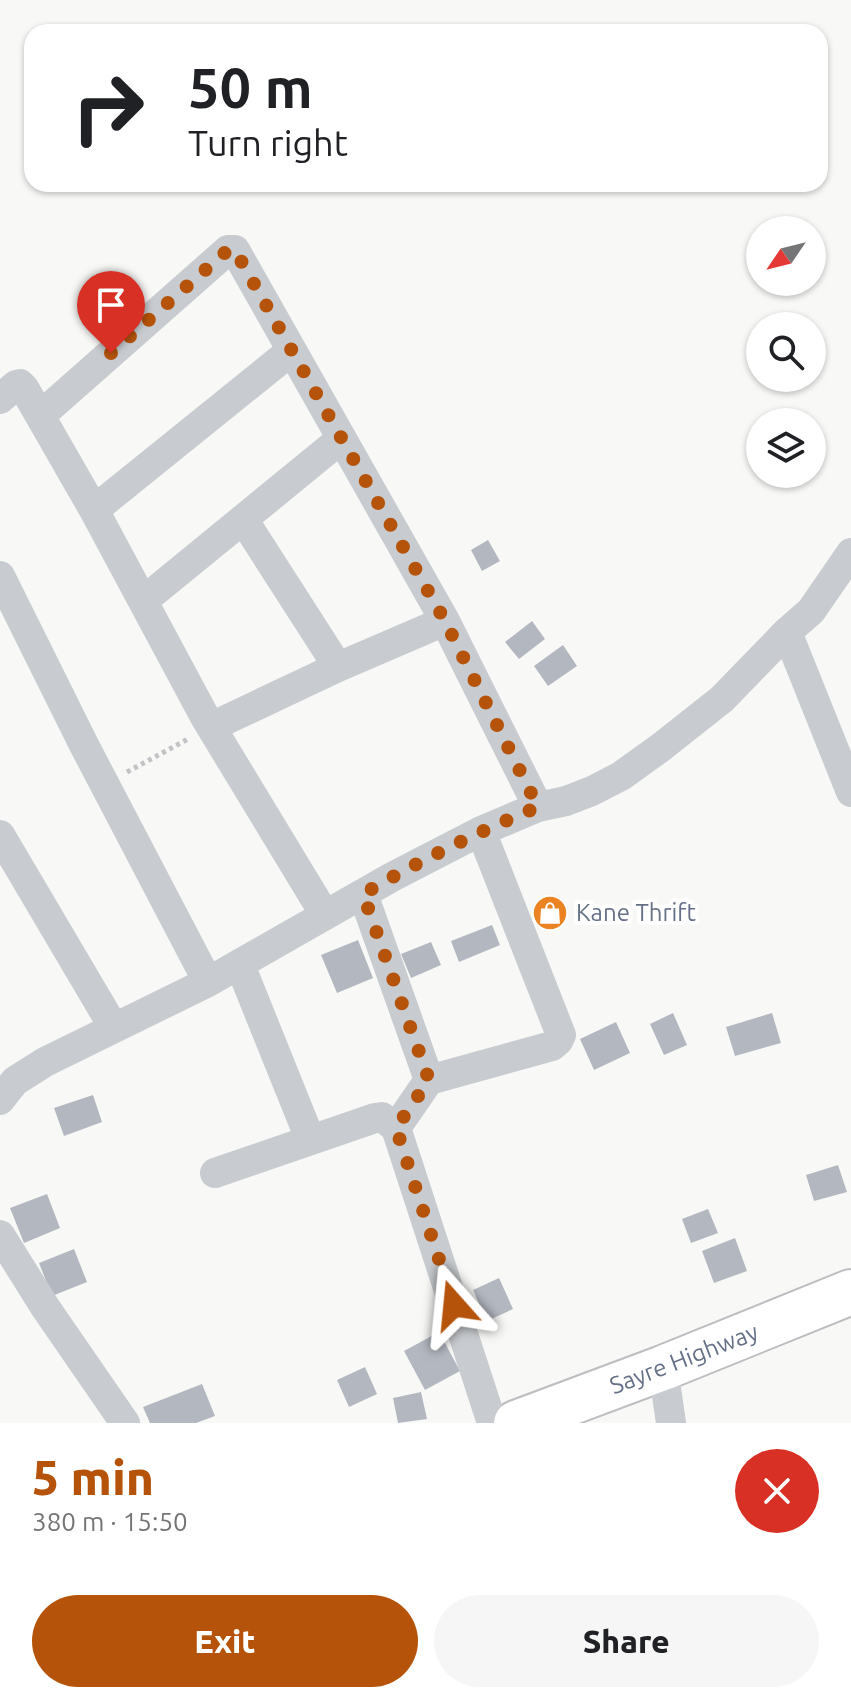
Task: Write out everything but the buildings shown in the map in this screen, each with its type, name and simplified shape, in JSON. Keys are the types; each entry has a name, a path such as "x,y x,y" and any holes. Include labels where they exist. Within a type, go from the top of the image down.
{"highway":[{"name":"Sayre Highway","path":"540,1419 851,1292"}],"street":[{"path":"41,415 230,250 236,252 445,621 538,807"},
{"path":"94,510 291,351"},
{"path":"0,399 16,385 24,388 211,727 325,915"},
{"path":"143,601 341,439"},
{"path":"243,519 338,667"},
{"path":"0,1100 15,1081 45,1062 240,965 392,877 481,831 538,807 592,791 621,776 722,699 811,611 851,553"},
{"path":"0,576 208,982"},
{"path":"211,727 445,621"},
{"path":"787,632 851,792"},
{"path":"396,1128 429,1080 552,1046 561,1035 481,831"},
{"path":"0,835 114,1028"},
{"path":"363,894 429,1080"},
{"path":"240,965 310,1139"},
{"path":"215,1173 375,1118 382,1117 396,1128 492,1423"},
{"path":"0,1235 125,1423"},
{"path":"663,1368 671,1423"}],"path":[{"path":"105,784 211,727"}],"place":[{"name":"Kane Thrift","path":"550,913"}],"route":[{"path":"111,353 228,250 236,252 445,621 538,807 481,831 363,894 429,1080 396,1128 454,1305"}]}
